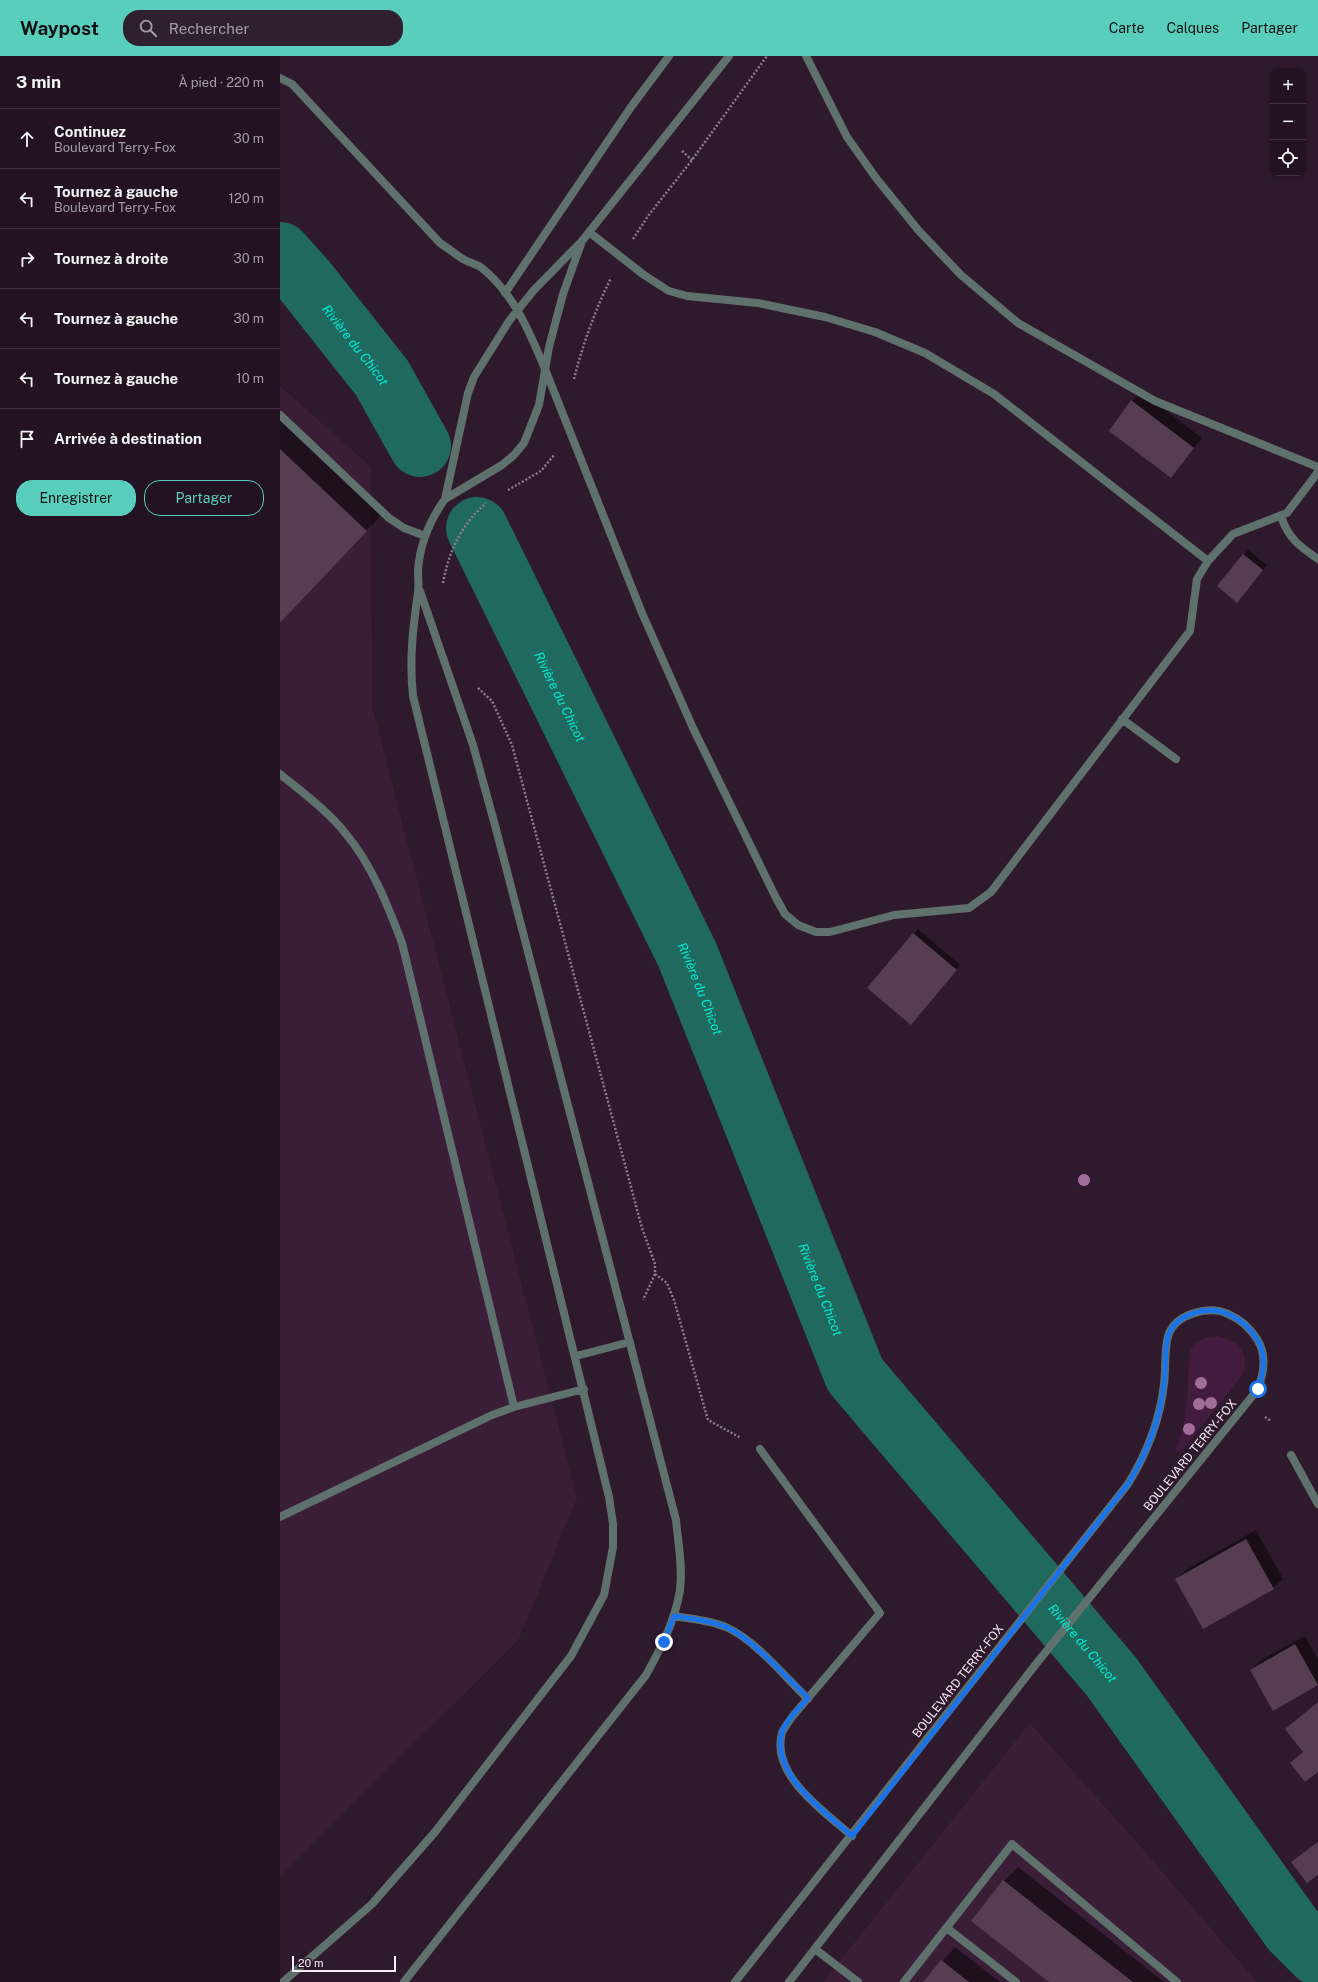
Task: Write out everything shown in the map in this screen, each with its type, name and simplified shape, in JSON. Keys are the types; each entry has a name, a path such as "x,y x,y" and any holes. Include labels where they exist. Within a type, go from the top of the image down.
{"street":[{"path":"505,293 631,108 669,56"},
{"path":"283,1982 372,1904 430,1838 553,1682 571,1656 591,1622 604,1595 613,1547 613,1524 610,1497 413,696 410,669 411,647 419,589 418,570 425,536 435,513 445,499 468,393 474,377 490,349 518,310 534,290 582,241 729,56"},
{"path":"806,56 847,137 876,178 919,231 951,264 1018,323 1155,401 1318,467"},
{"path":"280,78 292,84 440,243 463,259 481,267 505,293 518,310 566,418 579,456 642,613 693,728 785,914 798,925 816,932 830,932 894,915 969,908 991,892 1190,631 1197,579 1208,561 1233,534 1287,513 1318,472"},
{"path":"589,232 644,275 669,291 687,296 758,303 825,317 875,332 925,353 994,394 1208,561"},
{"path":"445,499 502,465 514,455 524,443 539,405 545,370 563,294 582,241"},
{"path":"280,415 389,518 404,528 425,536"},
{"path":"1281,516 1290,536 1302,548 1318,559"},
{"path":"404,1982 646,1675 664,1642 674,1616 680,1589 676,1520 630,1342 473,745 419,589"},
{"path":"1122,719 1176,759"},
{"path":"280,774 305,794 346,834 368,866 395,925 402,944 514,1407"},
{"name":"BOULEVARD TERRY-FOX","path":"735,1982 1120,1496 1138,1468 1157,1423 1161,1407 1168,1336 1174,1325 1185,1316 1199,1312 1221,1312 1241,1321 1251,1330 1259,1343 1264,1357 1264,1373 1258,1389 1036,1664 789,1982"},
{"path":"576,1356 630,1342"},
{"path":"280,1517 492,1415 514,1407 584,1389"},
{"path":"760,1449 880,1613 782,1731 780,1745 784,1762 797,1785 852,1836"},
{"path":"1291,1454 1318,1504"},
{"path":"674,1616 713,1623 743,1636 808,1698"},
{"path":"904,1982 1012,1844 1178,1982"},
{"path":"947,1928 1016,1982"},
{"path":"815,1949 858,1982"}],"path":[{"path":"502,493 541,470 553,457 566,418 580,355 607,286 622,257 648,216 692,160 767,56"},
{"path":"441,589 452,548 465,526 485,504 491,500"},
{"path":"475,685 492,701 512,745 642,1228 655,1264 655,1274 640,1306"},
{"path":"655,1274 667,1283 674,1300 708,1420 760,1449"},
{"path":"1265,1417 1270,1421"}],"shaded area":[{"path":"280,386 371,467 372,706 577,1498 518,1641 280,1875"},
{"path":"1218,1336 1237,1344 1241,1349 1245,1359 1243,1374 1180,1453 1175,1449 1184,1426 1186,1414 1190,1351 1192,1347 1201,1339"},
{"path":"1030,1723 1140,1846 1257,1982 823,1982"}],"building":[{"path":"1131,400 1194,448 1171,478 1109,431"},
{"path":"280,449 367,531 280,623"},
{"path":"1243,554 1263,570 1237,603 1217,586"},
{"path":"913,933 957,970 911,1025 867,988"},
{"path":"1246,1539 1274,1589 1203,1629 1175,1579"},
{"path":"1295,1644 1318,1685 1273,1711 1250,1670"},
{"path":"1318,1702 1318,1772 1305,1782 1290,1763 1303,1752 1285,1729"},
{"path":"1318,1842 1318,1875 1307,1883 1291,1862"},
{"path":"1003,1880 1133,1982 1049,1982 971,1921"},
{"path":"941,1960 969,1982 923,1982"}],"waterway":[{"name":"Rivière du Chicot","path":"280,253 306,282 382,378 420,446"},
{"name":"Rivière du Chicot","path":"477,528 687,954 855,1375 1111,1676 1292,1929 1318,1955"}],"route":[{"path":"664,1642 674,1616 713,1623 727,1628 743,1636 808,1698 782,1731 780,1745 784,1762 791,1777 797,1785 852,1836 1128,1484 1138,1468 1157,1423 1164,1385 1168,1336 1174,1325 1185,1316 1199,1312 1216,1311 1227,1313 1241,1321 1251,1330 1259,1343 1264,1357 1264,1373 1258,1389"}]}
